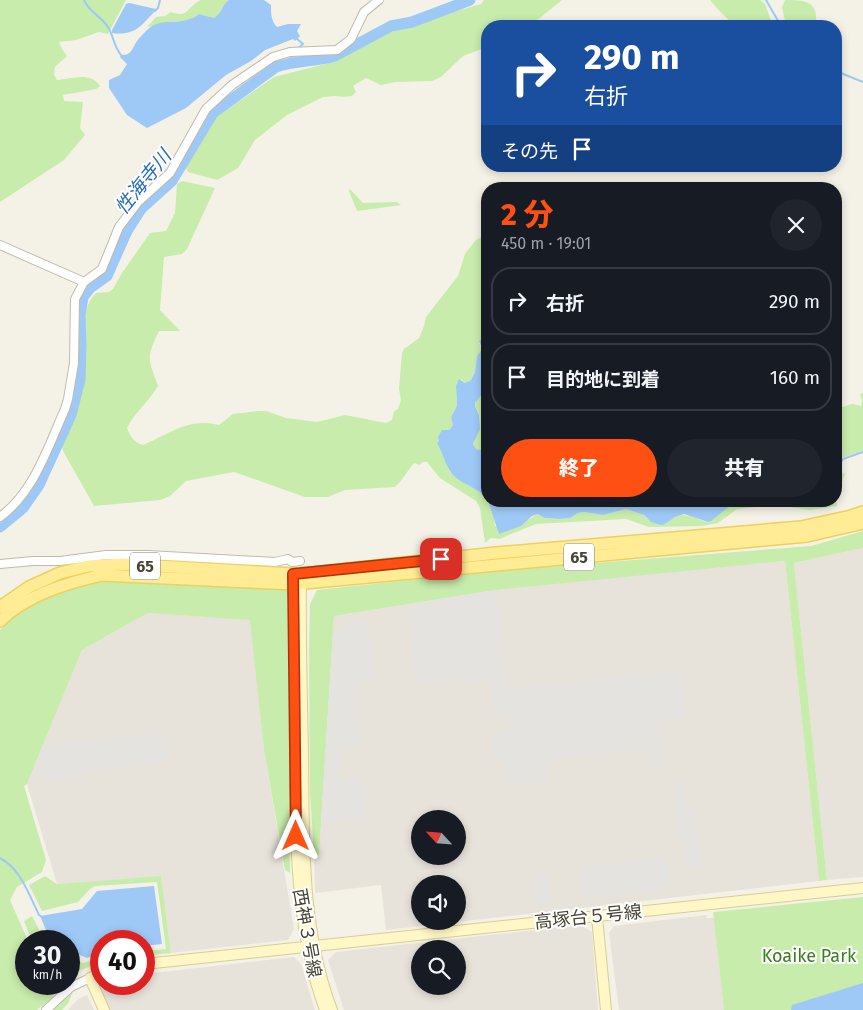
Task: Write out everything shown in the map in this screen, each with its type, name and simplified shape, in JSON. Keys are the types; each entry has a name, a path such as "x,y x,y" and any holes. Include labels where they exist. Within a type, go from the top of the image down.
{"main road":[{"name":"65","path":"0,607 29,587 60,573 88,566 122,564 297,573 506,552 801,527 863,512"},
{"name":"65","path":"0,621 7,614 35,597 72,581 102,575 297,573 807,536 863,523"}],"street":[{"path":"0,517 24,495 65,409 74,363 75,299 84,282 102,269 119,227 138,202 170,173 206,109 232,85 273,57 294,52 338,50 352,39 364,12 379,0"},
{"path":"0,245 84,282"},
{"path":"0,564 60,561 106,555 149,555 275,562 288,559 297,573"},
{"name":"西神３号線","path":"297,573 296,836 298,892 318,991 325,1010"},
{"name":"高塚台５号線","path":"155,963 863,888"},
{"path":"597,917 606,1010"},
{"name":"西神３号線","path":"310,947 332,1010"},
{"path":"46,1010 71,987 90,978"},
{"path":"97,995 104,1010"}],"shaded area":[{"path":"863,548 863,877 827,880 794,563"},
{"path":"785,561 819,881 466,921 466,875 411,875 411,927 386,930 381,885 315,893 314,856 319,855 334,616 496,590"},
{"path":"496,590 509,715 494,717 491,681 466,684 465,679 416,684 408,604"},
{"path":"148,613 251,619 264,750 294,929 288,940 171,953 161,877 57,884 27,784 82,650"},
{"path":"368,620 373,682 359,684 360,697 356,701 362,747 338,750 341,780 362,777 367,817 321,823 333,631 348,629 349,621"},
{"path":"681,671 685,717 661,719 665,768 650,770 648,749 548,759 549,781 505,786 502,761 493,761 490,733 511,731 507,689"},
{"path":"165,733 169,761 85,772 85,775 43,780 42,774 31,775 43,745"},
{"path":"684,781 686,804 694,803 701,868 687,869 685,842 679,842 673,782"},
{"path":"667,858 670,889 583,898 580,867"},
{"path":"547,872 550,903 535,904 532,874"},
{"path":"706,915 707,918 714,918 724,1010 619,1010 609,933 614,926"},
{"path":"581,925 592,932 598,1010 344,1010 328,960 336,952 411,944 411,995 466,995 466,940 445,940"},
{"path":"294,957 301,964 315,1010 110,1010 104,995 155,995 155,973"},
{"path":"87,995 94,1010 68,1010 78,999"}],"green space":[{"path":"0,0 126,0 108,34 99,32 76,40 59,42 67,56 55,67 54,74 57,80 86,77 96,81 100,86 96,89 63,95 64,101 83,102 80,128 85,135 64,160 0,202"},
{"path":"201,0 229,0 214,18 199,14 187,21 172,21 147,27 156,17 165,16 171,12 177,14 184,13"},
{"path":"484,0 562,0 537,20 481,20 481,49 463,56 441,77 432,81 395,82 381,85 366,78 353,86 356,92 352,96 323,97 287,115 255,140 238,168 217,180 188,172 186,168 212,120 274,77 333,62 393,29 481,4"},
{"path":"710,0 760,0 765,4 771,20 730,20"},
{"path":"785,0 805,2 813,7 816,20 785,20 782,7"},
{"path":"182,181 215,188 187,249 182,254 164,257 160,310 180,331 159,331 152,347 150,363 158,386 127,428 137,443 143,445 189,425 208,423 219,425 233,414 259,411 266,411 286,418 317,422 345,415 386,423 392,420 394,411 398,409 401,400 399,389 402,353 404,349 419,338 426,317 458,276 465,254 475,241 481,237 481,339 479,343 481,350 477,356 475,372 471,380 465,383 461,379 456,386 457,406 451,417 453,425 449,430 443,430 440,447 449,471 455,477 481,493 481,507 490,507 495,526 527,520 538,514 544,518 560,519 570,518 584,512 603,515 626,509 644,515 647,519 665,524 681,515 707,522 728,507 757,507 737,509 718,523 702,526 649,527 626,519 536,524 499,539 491,538 485,543 480,508 476,501 440,478 427,462 422,462 420,465 413,464 395,487 345,490 328,497 305,497 234,472 186,481 170,496 160,500 94,506 62,446 75,416 83,385 85,364 84,326 87,308 90,300 96,293 109,292 113,289 150,233 166,231 175,213 177,184"},
{"path":"350,189 363,203 397,202 401,205 357,211 349,191"},
{"path":"481,388 481,450 476,449 473,444 479,423 479,415 475,403"},
{"path":"863,393 863,451 842,458 842,407 852,404 861,406 860,394"},
{"path":"790,507 830,507 810,510"},
{"path":"863,531 863,548 794,563 827,880 819,881 785,561 496,590 334,616 319,856 314,856 310,793 309,648 310,604 317,590 494,571 811,546"},
{"path":"117,581 288,589 290,873 285,870 264,750 250,620 148,613 82,650 27,784 24,786 46,860 42,872 17,887 10,900 23,930 15,930 15,995 53,995 53,997 37,1010 0,1010 0,630 16,616 36,603 68,589"},
{"path":"45,876 57,884 161,876 171,953 155,955 155,950 166,949 157,882 95,886 78,902 42,911 29,885"},
{"name":"Koaike Park","path":"863,897 863,1010 724,1010 713,912"},
{"path":"32,916 39,930 28,930 24,921"},
{"path":"90,961 90,966 80,970 80,962"},
{"path":"71,995 69,1002 62,1010 52,1010"}],"water":[{"path":"229,0 264,0 271,5 272,20 277,27 288,24 301,24 297,31 300,36 295,41 293,39 265,50 251,61 226,75 186,108 147,128 127,115 109,88 109,80 120,75 127,64 120,57 121,55 130,53 137,41 154,25 188,20 199,14 214,18"},
{"path":"126,4 156,9 137,29 120,34 112,33"},
{"path":"481,350 481,396 475,403 479,415 480,429 473,444 476,449 481,450 481,494 455,477 437,443 442,430 449,430 453,425 451,417 457,406 456,386 459,379 465,383 471,380 475,372 477,356"},
{"path":"490,507 728,507 708,522 684,514 661,525 651,522 644,515 626,509 603,515 584,512 570,518 560,519 544,518 538,514 532,516 521,526 499,534"},
{"path":"154,886 162,944 155,945 155,930 90,930 90,957 87,958 80,955 80,930 46,930 40,916 82,909 97,891"},
{"path":"863,983 863,1010 791,1010 792,1005"}],"waterway":[{"path":"84,0 89,8 108,27 122,56"},
{"path":"155,11 160,0"},
{"name":"性海寺川","path":"0,527 23,508 39,485 71,415 80,380 80,315 83,297 90,288 107,276 127,231 141,209 172,181 213,113 276,67 335,56 391,26 412,22 470,0"},
{"path":"766,0 778,20"},
{"path":"296,38 303,44 296,50"},
{"name":"性海寺川","path":"288,62 292,56"},
{"path":"842,73 863,82"},
{"path":"842,461 863,452"},
{"path":"0,858 14,869 19,876 39,915 42,917"}],"route":[{"path":"296,836 293,574 441,559"}]}
